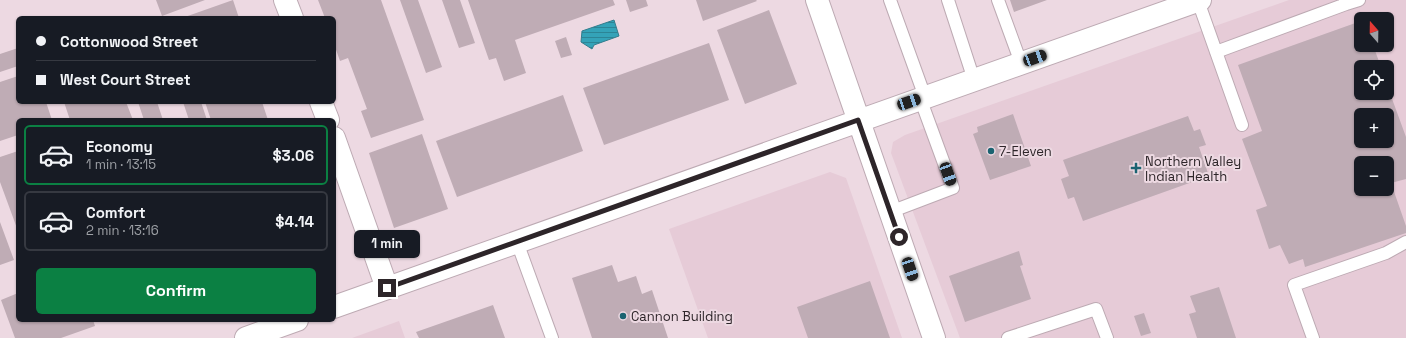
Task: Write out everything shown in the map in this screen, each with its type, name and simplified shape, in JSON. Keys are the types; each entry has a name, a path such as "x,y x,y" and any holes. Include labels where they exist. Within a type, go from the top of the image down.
{"street":[{"path":"285,0 291,16"},
{"path":"817,0 934,338"},
{"path":"336,306 1199,0"},
{"path":"322,104 327,118"},
{"path":"336,144 387,288"},
{"path":"246,338 291,322"}],"lane":[{"path":"890,0 953,188 890,212"},
{"path":"948,0 974,80"},
{"path":"998,0 1021,63"},
{"path":"1199,0 1242,125"},
{"path":"1216,52 1346,2 1359,0"},
{"path":"517,242 552,338"},
{"path":"1313,338 1294,285 1386,253 1406,242"},
{"path":"1008,338 1096,309 1107,338"}],"shaded area":[{"path":"1289,0 1406,0 1406,338 960,338 891,153 893,142 905,135"},
{"path":"830,172 846,178 902,338 708,338 669,229"},
{"path":"399,321 405,338 352,338"}],"water":[{"path":"614,20 619,36 594,45 592,49 581,42 582,31"}],"building":[{"path":"156,0 205,0 162,16"},
{"path":"233,0 238,16 188,16"},
{"path":"318,0 381,0 424,120 371,138 361,111 367,109 348,58 340,61 336,50 336,16 324,16"},
{"path":"400,0 418,0 442,67 426,73"},
{"path":"442,0 460,0 475,43 459,48"},
{"path":"468,0 613,0 615,5 515,40 526,73 504,81 496,58 489,60"},
{"path":"626,0 646,0 648,6 630,12"},
{"path":"696,0 756,0 757,1 703,21"},
{"path":"1010,0 1047,0 1014,12"},
{"path":"769,10 797,84 745,104 717,30"},
{"path":"1354,24 1354,52 1376,52 1378,60 1354,60 1354,100 1392,100 1406,137 1406,179 1394,182 1394,156 1354,156 1354,196 1394,196 1394,192 1406,226 1406,233 1305,267 1303,259 1289,264 1280,245 1269,249 1256,210 1267,206 1242,139 1262,131 1238,65"},
{"path":"566,37 572,55 561,58 555,41"},
{"path":"709,43 729,100 604,145 583,88"},
{"path":"16,49 16,67 0,72 0,54"},
{"path":"16,77 16,104 47,104 51,118 16,118 16,136 0,141 0,82"},
{"path":"563,95 583,151 457,197 436,141"},
{"path":"65,104 127,104 132,118 69,118"},
{"path":"139,104 158,104 162,118 143,118"},
{"path":"184,104 202,104 206,118 188,118"},
{"path":"206,104 263,104 267,118 210,118"},
{"path":"1013,114 1031,166 990,180 973,134 978,132 977,127"},
{"name":"Northern Valley Indian Health","path":"1188,116 1194,131 1200,129 1206,145 1199,147 1209,176 1083,221 1074,197 1068,199 1061,179 1069,176 1063,160"},
{"path":"422,134 448,209 394,228 369,153"},
{"path":"16,152 16,226 0,182 0,157"},
{"path":"0,222 14,260 0,265"},
{"path":"1019,251 1023,265 1020,266 1031,299 965,322 949,276"},
{"name":"Cannon Building","path":"612,265 618,282 636,276 642,294 652,290 668,338 592,338 572,278"},
{"path":"870,281 890,338 808,338 797,307"},
{"path":"1219,287 1236,338 1197,338 1189,314 1196,312 1190,296"},
{"path":"16,294 16,322 94,322 95,326 61,338 15,338 1,300"},
{"path":"493,305 505,338 419,338 416,332"},
{"path":"1144,313 1151,333 1141,336 1134,316"}],"place":[{"name":"7-Eleven","path":"991,151"},
{"name":"Northern Valley Indian Health","path":"1136,168"},
{"name":"Cannon Building","path":"623,316"}],"route":[{"path":"387,288 858,120 899,237"}]}
